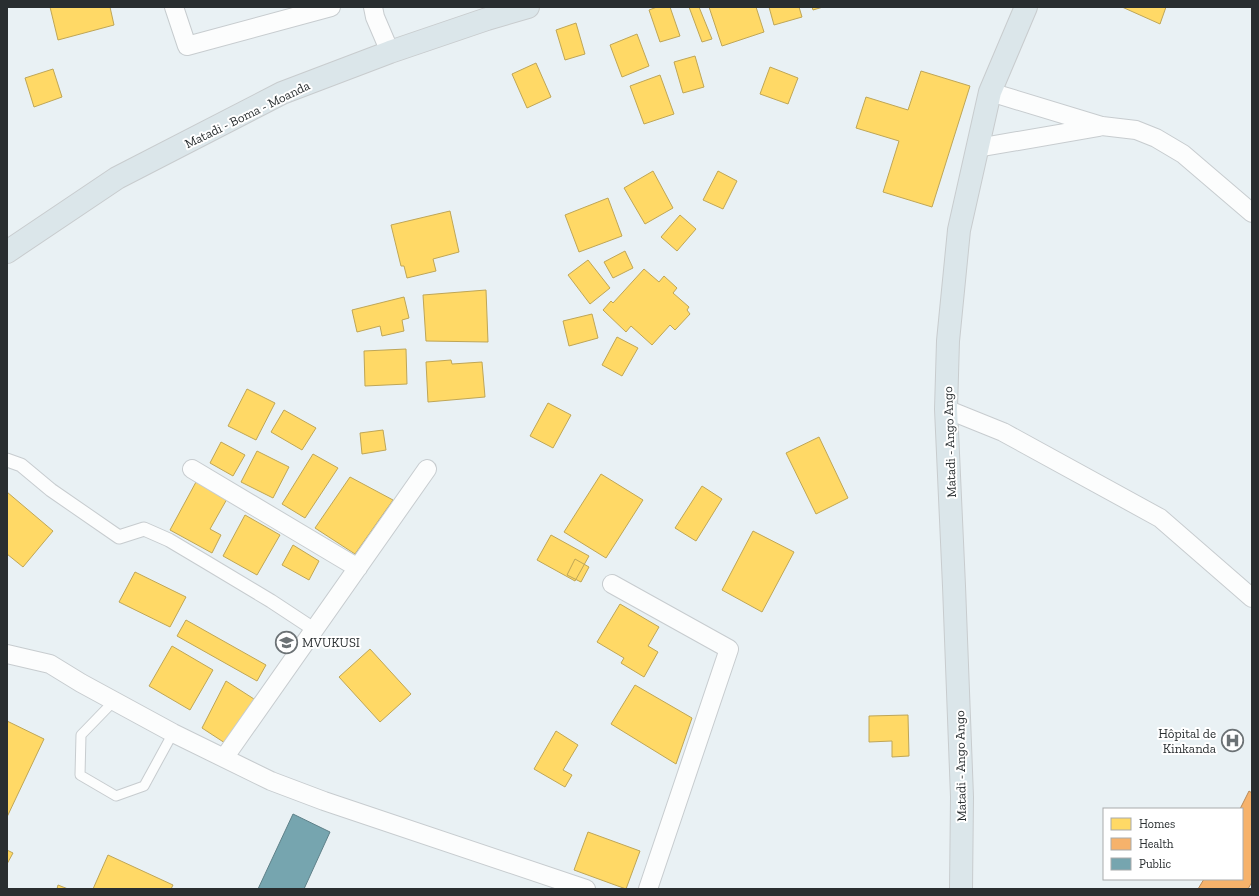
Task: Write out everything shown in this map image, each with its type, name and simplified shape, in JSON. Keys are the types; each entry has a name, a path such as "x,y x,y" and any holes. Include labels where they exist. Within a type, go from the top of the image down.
{"highway":[{"name":"Matadi - Boma - Moanda","path":"7,252 117,178 282,94 390,52 484,13 528,7"},
{"name":"Matadi - Ango Ango","path":"961,889 962,782 946,409 948,341 959,230 990,92 1026,7"}],"street":[{"path":"174,7 187,46 331,7"},
{"path":"373,7 375,17 390,52"},
{"path":"990,92 1102,126 1136,130 1156,138 1183,154 1252,213"},
{"path":"977,148 1102,126"},
{"path":"946,409 1003,432 1160,518 1252,598"},
{"path":"7,460 21,465 51,490 119,537 144,529 169,540 271,601 315,630"},
{"path":"224,758 427,469"},
{"path":"192,470 358,568"},
{"path":"612,584 729,649 648,889"},
{"path":"7,654 50,664 81,683 173,733 271,781 324,801 586,889"}],"lane":[{"path":"114,701 81,735 80,775 116,796 144,786 173,733"}],"building: Homes":[{"path":"50,7 110,7 114,25 58,40"},
{"path":"657,7 670,7 680,36 660,42 649,10"},
{"path":"689,7 699,7 712,39 702,42"},
{"path":"709,7 756,7 764,32 722,46"},
{"path":"769,7 799,7 802,17 774,25"},
{"path":"812,7 823,7 813,10"},
{"path":"1122,7 1166,7 1160,24"},
{"path":"576,23 585,54 565,60 556,30"},
{"path":"637,34 649,66 622,77 610,45"},
{"path":"695,56 704,87 683,93 674,62"},
{"path":"536,63 551,97 527,108 512,74"},
{"path":"770,67 798,78 788,104 760,94"},
{"path":"53,69 62,97 34,107 25,78"},
{"path":"921,71 970,86 932,207 883,192 899,141 856,128 866,97 908,110"},
{"path":"660,75 674,114 644,124 630,86"},
{"path":"653,171 673,208 645,224 624,188"},
{"path":"718,171 737,181 723,209 703,200"},
{"path":"608,198 622,236 579,252 565,215"},
{"path":"450,211 459,252 433,259 436,271 407,278 404,266 401,266 391,225"},
{"path":"680,215 696,229 677,251 661,237"},
{"path":"625,251 633,268 613,278 604,262"},
{"path":"588,260 610,288 590,304 568,275"},
{"path":"644,269 659,282 664,276 677,288 673,293 689,307 687,310 690,314 675,330 670,325 652,345 631,326 626,332 603,310 611,301 613,303"},
{"path":"486,290 488,342 426,341 423,295"},
{"path":"404,297 409,318 402,320 404,331 382,336 380,326 357,332 352,310"},
{"path":"592,314 598,338 569,346 563,321"},
{"path":"617,337 638,348 622,376 602,365"},
{"path":"406,349 407,384 365,386 364,351"},
{"path":"451,360 452,364 482,362 485,397 428,402 426,362"},
{"path":"247,389 275,403 256,440 228,426"},
{"path":"548,403 571,415 553,448 530,436"},
{"path":"284,410 316,428 302,450 271,432"},
{"path":"383,430 386,450 362,454 360,433"},
{"path":"819,437 848,498 816,514 786,453"},
{"path":"221,442 245,455 233,476 210,463"},
{"path":"257,451 289,467 273,498 241,482"},
{"path":"313,454 338,468 305,518 282,504"},
{"path":"601,474 643,500 606,558 564,532"},
{"path":"350,477 393,500 355,554 315,528"},
{"path":"196,482 227,499 210,529 221,535 212,553 170,530"},
{"path":"702,486 722,499 696,541 675,528"},
{"path":"7,492 53,531 23,567 7,554"},
{"path":"245,515 280,535 257,575 223,556"},
{"path":"753,531 794,552 762,612 722,590"},
{"path":"551,535 589,556 575,581 537,560"},
{"path":"293,545 319,561 309,580 282,565"},
{"path":"575,559 589,567 581,582 567,575"},
{"path":"135,572 186,597 170,627 119,602"},
{"path":"620,604 659,627 648,646 658,652 644,677 621,663 624,658 597,642"},
{"path":"186,620 266,665 257,681 177,636"},
{"path":"172,646 213,670 190,710 149,686"},
{"path":"370,649 411,694 380,722 339,677"},
{"path":"226,681 254,699 225,743 202,728"},
{"path":"635,685 692,718 676,764 611,724"},
{"path":"908,715 909,756 892,757 892,741 869,742 869,716"},
{"path":"7,721 44,739 7,817"},
{"path":"556,731 578,745 563,770 572,775 565,787 534,769"},
{"path":"588,832 640,851 626,889 574,870"},
{"path":"7,850 13,853 7,864"},
{"path":"108,855 173,885 171,889 93,889"},
{"path":"58,885 68,889 57,889"}],"building: Health":[{"path":"1249,791 1252,793 1252,882 1248,889 1198,889 1203,880 1243,880 1243,808 1240,808"}],"building: Public":[{"path":"293,814 330,832 304,889 258,889"}],"place":[{"name":"MVUKUSI","path":"286,642"},
{"name":"Hôpital de Kinkanda","path":"1232,740"}]}
